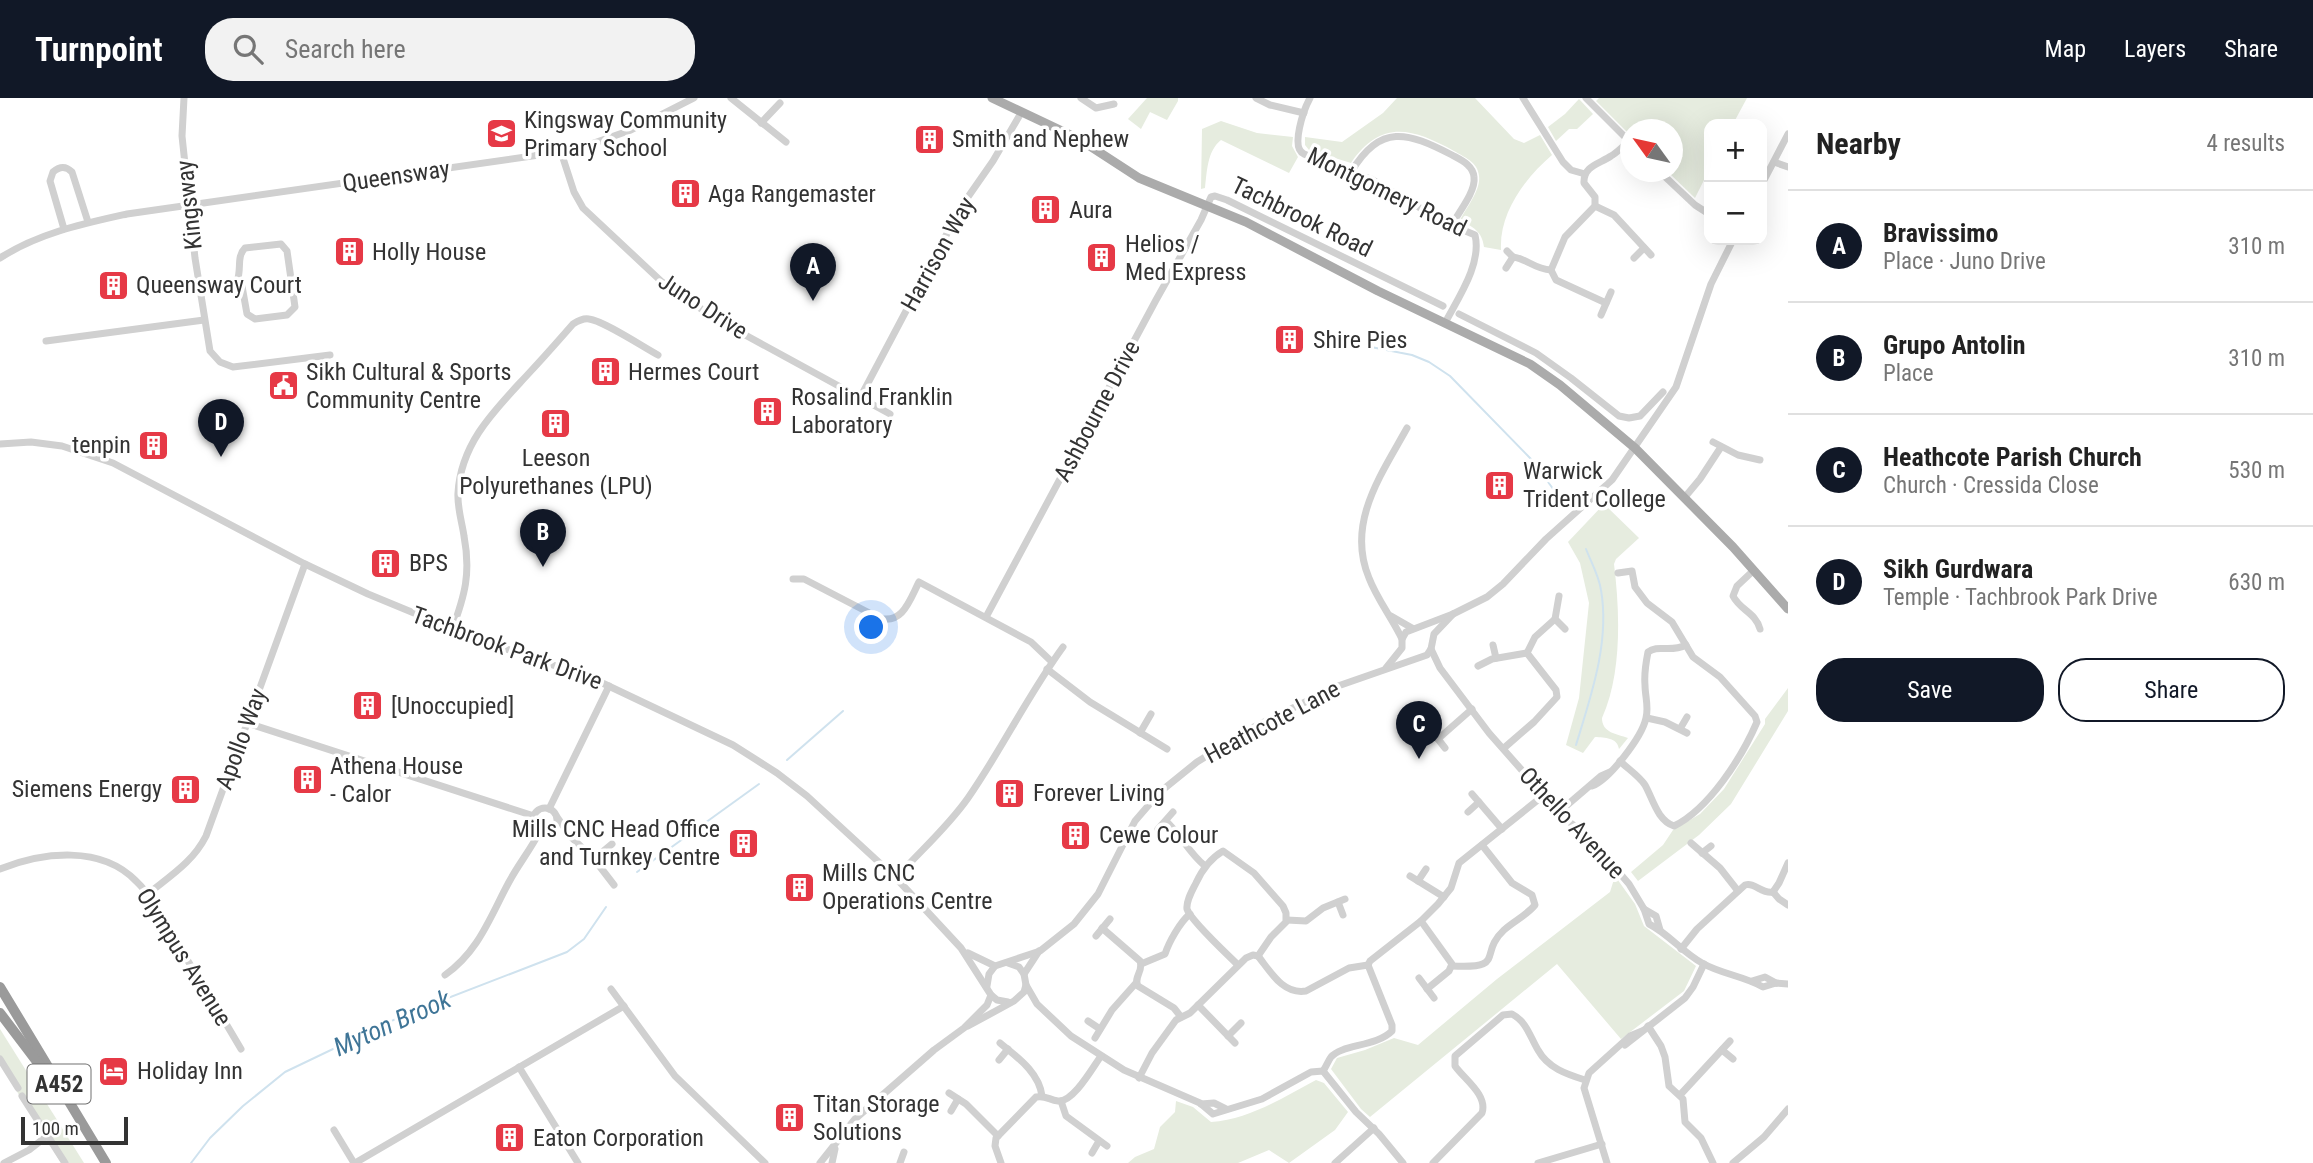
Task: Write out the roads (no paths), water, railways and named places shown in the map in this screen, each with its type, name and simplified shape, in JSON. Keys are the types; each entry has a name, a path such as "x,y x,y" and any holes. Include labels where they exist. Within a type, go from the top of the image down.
{"highway":[{"name":"A452","path":"0,987 105,1160"},
{"path":"0,1004 16,1034"},
{"name":"A452","path":"0,1013 64,1098 105,1160"}],"main road":[{"name":"Tachbrook Road","path":"992,98 1079,139 1139,178 1208,205 1272,235 1377,291 1516,356 1561,386 1635,448 1685,497 1788,609"}],"street":[{"name":"Kingsway","path":"184,98 181,130 199,286 210,352 228,366 330,355"},
{"name":"Queensway","path":"0,258 26,243 88,222 189,204 561,152 609,139 694,98"},
{"path":"731,98 786,142"},
{"path":"1080,98 1096,108 1114,104"},
{"path":"1256,98 1270,105 1304,113"},
{"name":"Montgomery Road","path":"1310,98 1297,142 1300,152 1331,162 1373,187 1386,189 1451,226 1473,233 1476,242 1472,268 1445,323"},
{"path":"1523,98 1563,162 1571,170 1585,174"},
{"path":"1586,98 1620,132"},
{"path":"761,123 780,103"},
{"name":"Harrison Way","path":"860,398 961,208 1021,113"},
{"path":"1763,182 1788,134"},
{"path":"1351,172 1370,147 1381,140 1397,136 1420,139 1455,157 1471,167 1474,182 1451,226"},
{"path":"1606,303 1556,280 1551,270 1565,237 1595,206 1595,197 1584,183 1585,174 1592,166 1620,150"},
{"name":"Juno Drive","path":"561,152 574,192 583,208 662,282 716,319 890,414"},
{"path":"1774,162 1788,167"},
{"path":"64,229 50,181 53,172 60,168 72,172 88,222"},
{"path":"1671,182 1704,211"},
{"name":"Tachbrook Road","path":"1208,205 1213,196 1227,200 1437,306"},
{"name":"Ashbourne Drive","path":"986,617 1208,205"},
{"path":"1595,206 1615,215 1651,255"},
{"path":"281,244 288,251 295,307 287,315 252,318 247,314 242,286 237,281 241,270 239,256 242,250 281,244"},
{"path":"1385,669 1406,632 1480,602 1503,584 1546,539 1606,487 1676,387 1711,284 1730,245"},
{"path":"1634,258 1644,248"},
{"path":"1506,268 1510,254 1536,268 1551,270"},
{"name":"Tachbrook Road","path":"1377,291 1384,278"},
{"path":"199,286 237,281"},
{"path":"1601,315 1611,292"},
{"path":"1459,314 1482,329 1522,345 1571,378 1616,415 1634,422 1663,392"},
{"path":"46,341 204,320"},
{"path":"452,630 465,596 467,578 467,558 458,495 459,481 465,457 486,419 573,324 580,320 599,323 658,355"},
{"path":"1516,356 1522,345"},
{"path":"1407,428 1368,501 1361,532 1362,553 1369,579 1391,615 1405,654 1419,658"},
{"name":"Tachbrook Park Drive","path":"0,444 31,442 62,446 113,463 304,564 452,630 609,686 716,736 764,764 820,807 896,878 961,948 987,987"},
{"path":"1713,442 1760,460"},
{"path":"1685,497 1721,447"},
{"name":"Apollo Way","path":"148,894 187,863 202,844 304,564"},
{"path":"1618,573 1631,567 1637,591 1651,607 1672,622 1697,661 1717,674 1757,719 1757,725 1713,792 1698,809 1674,826 1659,812 1641,780 1620,761"},
{"path":"1754,570 1737,586 1733,596 1739,605 1757,620 1760,629"},
{"path":"793,579 804,579 886,620 901,614 919,582 1031,642 1049,666 1090,702 1167,749"},
{"path":"1527,653 1535,637 1555,619 1559,596"},
{"path":"1757,620 1765,612"},
{"path":"1431,649 1437,629 1453,614"},
{"path":"1391,615 1414,628 1428,632 1432,640"},
{"path":"1555,619 1565,629"},
{"path":"1493,645 1496,658"},
{"path":"1559,812 1601,776 1610,772 1647,718 1645,682 1648,652 1656,648 1675,650 1686,645"},
{"path":"896,878 944,828 968,798 1063,647"},
{"name":"Heathcote Lane","path":"1008,963 1040,951 1066,932 1097,894 1135,821 1160,792 1212,751 1254,727 1343,684 1419,658 1431,649"},
{"name":"Othello Avenue","path":"1431,649 1440,668 1480,719 1488,724 1504,748 1559,812 1585,833 1629,884 1644,909 1647,922 1704,964 1766,988 1776,984 1788,984"},
{"path":"1478,666 1496,658 1527,653"},
{"path":"1504,748 1557,697 1556,690 1527,653"},
{"name":"Othello Avenue","path":"1419,658 1440,668"},
{"path":"549,808 609,686"},
{"path":"1438,739 1472,709"},
{"path":"1140,733 1151,715"},
{"path":"1679,729 1687,717"},
{"path":"1647,718 1665,722 1687,733"},
{"path":"247,723 534,816"},
{"path":"1430,730 1446,748"},
{"path":"1472,794 1502,829"},
{"path":"1139,1078 1152,1053 1174,1022 1198,1005 1249,956 1258,956 1279,981 1300,992 1349,968 1368,965 1422,922 1452,886 1457,865 1544,795"},
{"path":"1468,812 1479,802"},
{"path":"540,831 534,823 534,816 542,808 549,808 614,885"},
{"path":"1158,829 1173,812"},
{"path":"552,830 557,824 557,817"},
{"path":"1166,821 1176,830 1191,854 1205,866"},
{"path":"540,831 552,830 571,837"},
{"path":"445,975 477,944 515,871 540,831"},
{"path":"1691,843 1720,868 1738,891"},
{"path":"594,859 612,845"},
{"path":"1452,967 1475,967 1484,964 1503,930 1535,905 1532,895 1512,883 1482,845"},
{"path":"1702,853 1711,846"},
{"path":"1238,965 1190,914 1187,902 1205,866 1220,852 1226,851 1254,873 1283,906 1286,920"},
{"name":"Olympus Avenue","path":"0,869 66,855 91,857 126,872 148,894 241,1049"},
{"path":"1773,892 1788,863"},
{"path":"1418,881 1426,869"},
{"path":"1410,876 1444,897"},
{"path":"1681,949 1697,929 1738,891 1750,884 1763,892 1773,892 1788,905"},
{"path":"1286,920 1306,921 1318,911 1342,900 1343,915"},
{"path":"1094,1038 1112,1010 1136,983 1142,964 1164,954 1182,920 1190,914"},
{"path":"1096,936 1110,919"},
{"path":"1258,956 1286,920"},
{"path":"1422,922 1451,960 1452,967 1427,989"},
{"path":"1102,928 1142,964"},
{"name":"Tachbrook Park Drive","path":"961,948 995,967"},
{"name":"Heathcote Lane","path":"1024,974 1040,951"},
{"path":"1008,1002 997,1000 987,987 989,974 995,967 1008,963 1019,967 1037,1004 1064,1031 1139,1078 1200,1104 1214,1103 1226,1109 1262,1099 1311,1072 1323,1072"},
{"path":"1607,1163 1584,1088 1588,1073 1630,1036 1645,1028 1688,995 1704,964"},
{"path":"1323,1072 1334,1054 1368,1044 1392,1031 1393,1027 1368,965"},
{"path":"1419,978 1434,998"},
{"path":"1136,983 1174,1008 1181,1017"},
{"path":"820,1163 850,1124 939,1045 1020,997 1026,985"},
{"path":"611,989 675,1076 765,1163"},
{"path":"964,1028 983,1009 991,995"},
{"path":"1020,997 1037,1004"},
{"path":"1198,1005 1235,1043"},
{"path":"334,1130 354,1163 624,1006"},
{"path":"1433,1163 1482,1113 1484,1107 1480,1096 1455,1066 1455,1056 1503,1015 1512,1014 1519,1018 1530,1031 1541,1054 1553,1067 1585,1080"},
{"path":"1088,1021 1100,1029"},
{"path":"1228,1036 1241,1023"},
{"path":"1645,1028 1661,1046 1668,1067 1669,1086 1684,1101 1685,1122 1701,1138 1713,1163"},
{"path":"1680,1095 1730,1041"},
{"path":"1000,1043 1034,1076 1040,1085 1042,1096"},
{"path":"999,1060 1008,1049"},
{"path":"1722,1050 1732,1059"},
{"path":"1002,1163 995,1146 998,1136 1037,1097 1061,1101 1071,1096 1101,1056"},
{"path":"0,1059 18,1088"},
{"path":"519,1067 578,1163"},
{"path":"1323,1072 1403,1163"},
{"path":"949,1093 970,1107 998,1136"},
{"path":"22,1097 65,1163"},
{"path":"951,1111 958,1099"},
{"path":"1061,1101 1066,1116 1107,1146"},
{"path":"1733,1163 1764,1138 1788,1109"},
{"path":"1335,1163 1374,1128"},
{"path":"0,1152 6,1162 29,1150 47,1136"},
{"path":"1092,1153 1099,1141"},
{"path":"1538,1163 1602,1144"},
{"path":"832,1163 836,1145"},
{"path":"896,1162 904,1152"}],"waterway":[{"name":"Myton Brook","path":"1371,347 1412,355 1450,376 1531,459 1565,505"},
{"name":"Myton Brook","path":"1576,745 1598,669 1603,629 1600,585 1586,549"},
{"name":"Myton Brook","path":"787,760 843,711"},
{"name":"Myton Brook","path":"637,872 759,784"},
{"name":"Myton Brook","path":"191,1163 210,1138 243,1106 285,1072 404,1015 567,952 584,939 606,907"}],"place":[{"name":"Kingsway Community Primary School","path":"501,134"},
{"name":"Smith and Nephew","path":"929,139"},
{"name":"Aga Rangemaster","path":"685,194"},
{"name":"Aura","path":"1046,210"},
{"name":"Holly House","path":"349,252"},
{"name":"Helios / Med Express","path":"1102,258"},
{"name":"Queensway Court","path":"113,285"},
{"name":"Bravissimo","path":"813,301"},
{"name":"Shire Pies","path":"1290,340"},
{"name":"Hermes Court","path":"605,372"},
{"name":"Sikh Cultural & Sports Community Centre","path":"283,386"},
{"name":"Rosalind Franklin Laboratory","path":"768,411"},
{"name":"Leeson Polyurethanes (LPU)","path":"556,424"},
{"name":"tenpin","path":"154,445"},
{"name":"Sikh Gurdwara","path":"221,457"},
{"name":"Warwick Trident College","path":"1500,485"},
{"name":"BPS","path":"386,563"},
{"name":"Grupo Antolin","path":"543,567"},
{"name":"[Unoccupied]","path":"368,706"},
{"name":"Heathcote Parish Church","path":"1419,759"},
{"name":"Athena House - Calor","path":"307,780"},
{"name":"Siemens Energy","path":"185,789"},
{"name":"Forever Living","path":"1010,793"},
{"name":"Cewe Colour","path":"1076,835"},
{"name":"Mills CNC Head Office and Turnkey Centre","path":"743,843"},
{"name":"Mills CNC Operations Centre","path":"799,887"},
{"name":"Holiday Inn","path":"114,1071"},
{"name":"Titan Storage Solutions","path":"790,1118"},
{"name":"Eaton Corporation","path":"510,1138"}]}
